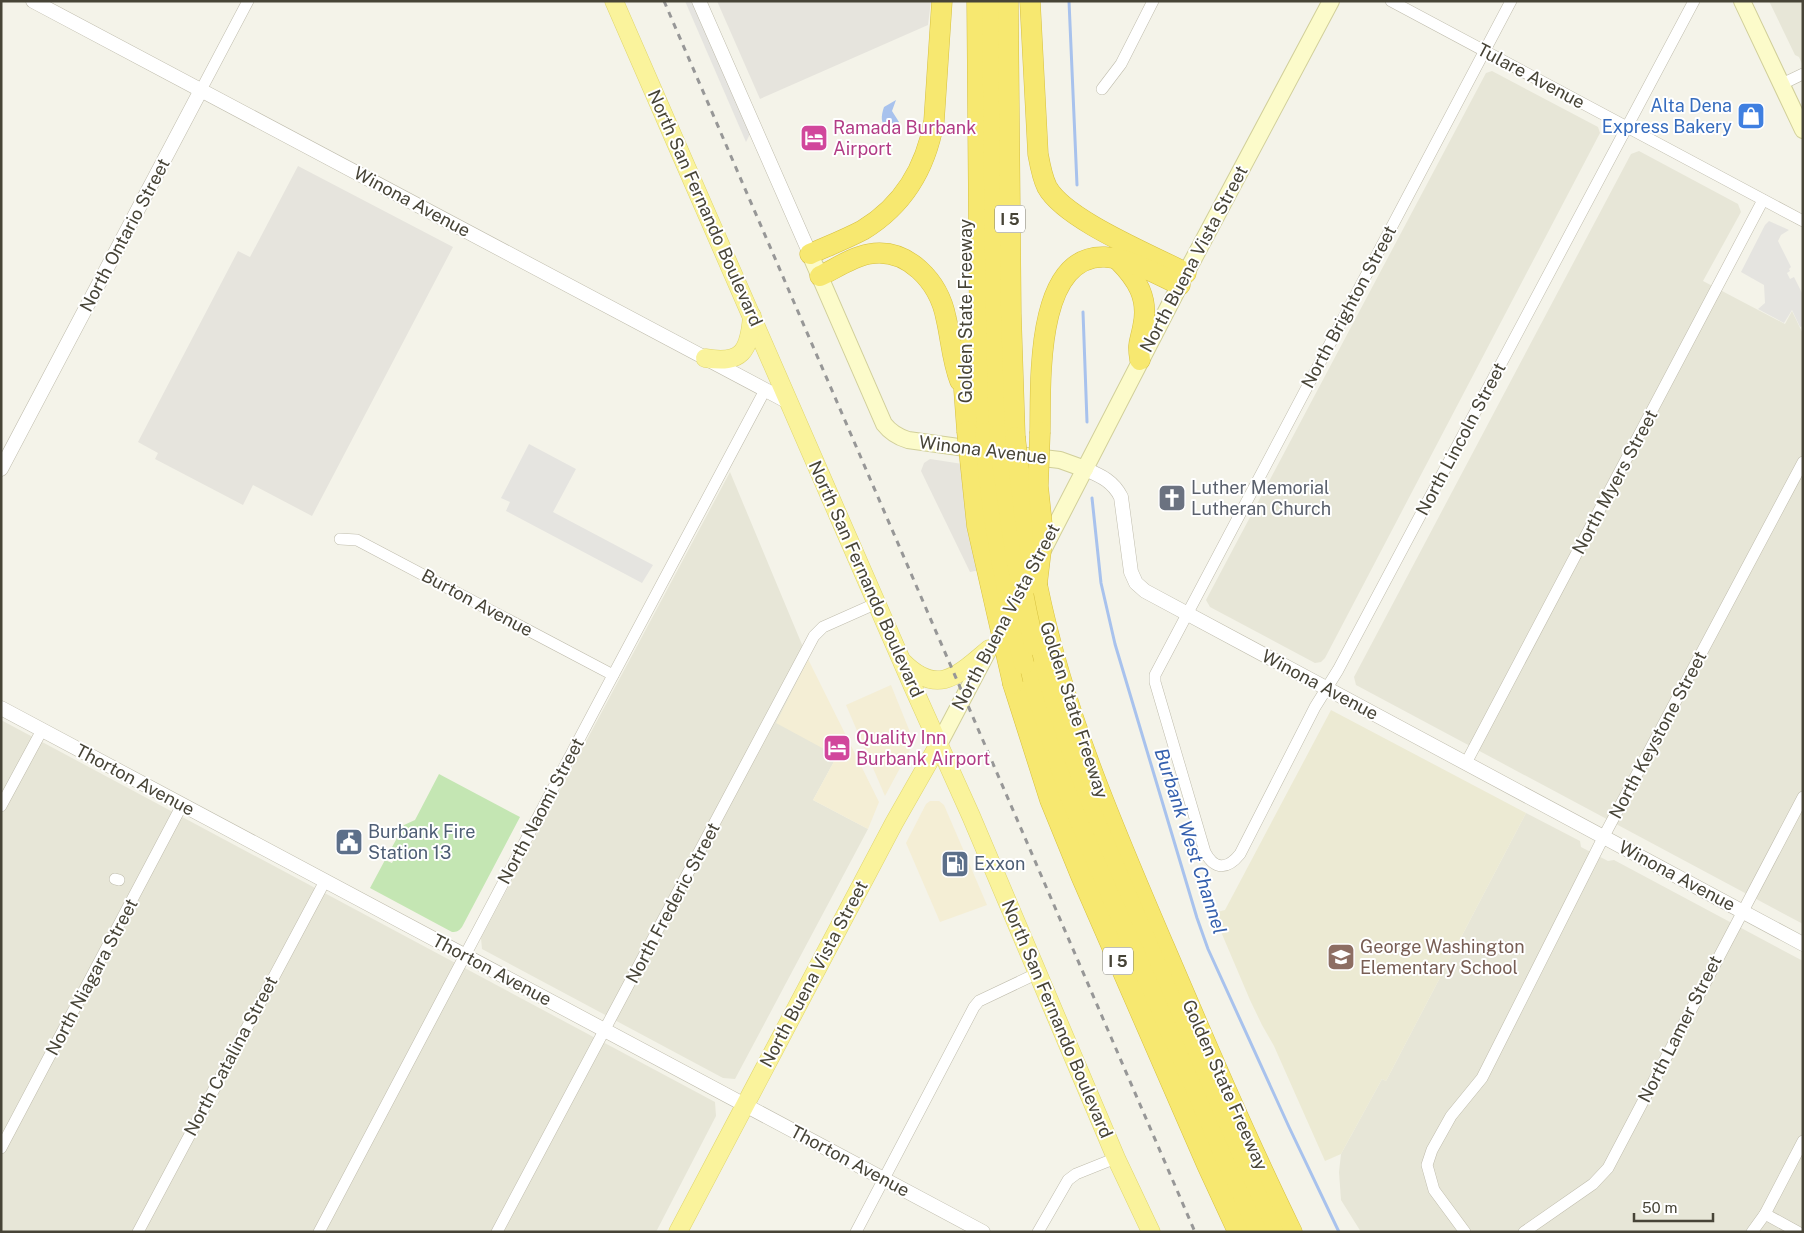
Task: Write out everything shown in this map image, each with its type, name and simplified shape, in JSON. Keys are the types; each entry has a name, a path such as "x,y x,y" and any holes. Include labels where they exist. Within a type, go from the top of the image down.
{"highway":[{"path":"810,254 848,237 874,222 909,187 920,170 931,139 934,121 942,1"},
{"name":"Golden State Freeway","path":"964,1 967,368 964,390 992,434 1025,520 1045,625 1074,724 1106,811 1258,1162 1292,1232"},
{"path":"977,1 980,369 1019,579 1034,645 1070,762 1098,832 1273,1232"},
{"path":"992,1 996,202 992,434 988,479 995,531 1014,625 1033,699 1068,798 1223,1160 1257,1232"},
{"name":"Golden State Freeway","path":"1008,1 1011,314 976,526 1014,684 1050,800 1081,876 1238,1232"},
{"path":"1030,1 1038,154 1047,188 1073,214 1183,279"},
{"path":"820,276 868,254 886,253 906,259 923,272 936,289 946,315 957,373 964,390"},
{"path":"1037,584 1043,534 1038,486 1041,370 1045,336 1056,291 1064,276 1072,267 1094,258 1130,262 1183,279"},
{"path":"1116,259 1132,274 1140,288 1145,306 1144,326 1138,346 1140,360"}],"main road":[{"name":"North San Fernando Boulevard","path":"614,1 939,744 1116,1158 1151,1232"},
{"name":"North Buena Vista Street","path":"678,1232 744,1104 1085,469 1140,360 1331,1"},
{"path":"1742,1 1803,130"},
{"path":"810,254 820,276"},
{"name":"Winona Avenue","path":"820,276 884,424 898,437 908,440 1060,460 1085,469"},
{"path":"705,358 729,360 742,352 750,336 752,316"},
{"path":"902,661 912,672 920,677 941,681 960,674 989,649"}],"street":[{"name":"Winona Avenue","path":"33,1 790,403"},
{"name":"North Ontario Street","path":"1,469 248,1"},
{"path":"699,1 810,254"},
{"path":"1102,89 1121,64 1153,1"},
{"name":"Tulare Avenue","path":"1391,1 1803,221"},
{"name":"North Brighton Street","path":"1219,866 1210,861 1205,852 1155,682 1155,675 1511,1"},
{"name":"North Lincoln Street","path":"1219,866 1228,865 1240,854 1315,707 1327,688 1694,1"},
{"path":"1782,84 1803,74"},
{"name":"North Myers Street","path":"1466,763 1764,200"},
{"path":"1790,214 1803,211"},
{"name":"North Naomi Street","path":"319,1232 765,390"},
{"name":"North Keystone Street","path":"1465,1232 1434,1190 1427,1164 1432,1150 1452,1116 1482,1078 1604,836 1803,462"},
{"name":"Winona Avenue","path":"1085,469 1106,478 1113,484 1121,497 1131,572 1136,583 1145,591 1803,944"},
{"name":"Burton Avenue","path":"340,539 357,540 613,675"},
{"name":"North Frederic Street","path":"497,1232 814,636 822,628 877,603"},
{"name":"Thorton Avenue","path":"1,708 983,1232"},
{"path":"1,806 42,730"},
{"name":"North Lamer Street","path":"1524,1232 1593,1184 1608,1168 1803,797"},
{"name":"North Niagara Street","path":"1,1148 182,805"},
{"name":"North Catalina Street","path":"138,1232 324,881"},
{"path":"856,1232 974,1007 979,1001 1038,973"},
{"path":"1752,1232 1765,1214 1803,1141"},
{"path":"1038,1232 1063,1186 1076,1174 1116,1158"},
{"path":"1765,1214 1798,1232"}],"shaded area":[{"path":"685,1 696,1 752,130 746,142"},
{"path":"717,1 931,1 928,25 760,99"},
{"path":"1769,1 1803,1 1803,66 1799,57 1795,55"},
{"path":"1492,71 1598,127 1600,133 1325,658 1321,662 1315,663 1210,607 1206,600 1486,73"},
{"path":"1639,151 1738,204 1741,212 1703,281 1785,324 1792,311 1803,334 1803,924 1356,685 1354,677 1631,154"},
{"path":"298,166 453,247 312,516 253,485 243,505 155,459 158,453 138,442 238,251 250,257"},
{"path":"1769,221 1789,230 1781,235 1778,241 1791,267 1787,273 1790,279 1794,277 1803,295 1803,326 1800,327 1792,310 1784,323 1758,309 1765,303 1764,285 1741,272 1765,225"},
{"path":"529,444 576,469 553,512 653,565 642,583 506,511 510,502 501,498"},
{"path":"930,459 1022,473 1004,565 970,572 921,471 924,463"},
{"path":"730,472 808,659 837,756 813,800 868,829 735,1079 723,1078 482,949 481,938"},
{"path":"808,659 879,802 868,829 813,800 837,756 776,723"},
{"path":"891,685 914,742 885,796 846,705"},
{"name":"George Washington Elementary School","path":"1331,710 1526,813 1386,1081 1382,1079 1341,1154 1325,1161 1274,1046 1250,1000 1213,913 1225,910"},
{"path":"1,720 715,1102 716,1116 656,1232 1,1232"},
{"path":"930,801 939,801 944,805 987,905 940,922 906,843 926,804"},
{"path":"1526,813 1580,841 1581,847 1608,861 1614,860 1803,961 1803,1232 1361,1232 1341,1200 1339,1172 1341,1154 1382,1079 1386,1081"}],"green space":[{"path":"439,774 520,817 462,927 454,932 370,888 385,860 392,863 397,853 391,849 404,825 415,820"}],"water":[{"path":"896,100 892,111 899,122 894,131 888,130 885,127 882,122 882,116 884,107"}],"waterway":[{"name":"Burbank West Channel","path":"1069,1 1077,185"},
{"name":"Burbank West Channel","path":"1083,312 1087,422"},
{"name":"Burbank West Channel","path":"1092,498 1101,583 1115,644 1197,918 1208,949 1339,1232"}],"railway":[{"path":"664,1 1195,1232"}],"place":[{"name":"Alta Dena Express Bakery","path":"1751,116"},
{"name":"Ramada Burbank Airport","path":"814,138"},
{"name":"Luther Memorial Lutheran Church","path":"1172,498"},
{"name":"Quality Inn Burbank Airport","path":"837,748"},
{"name":"Burbank Fire Station 13","path":"349,842"},
{"name":"Exxon","path":"955,864"},
{"name":"George Washington Elementary School","path":"1341,957"}]}
